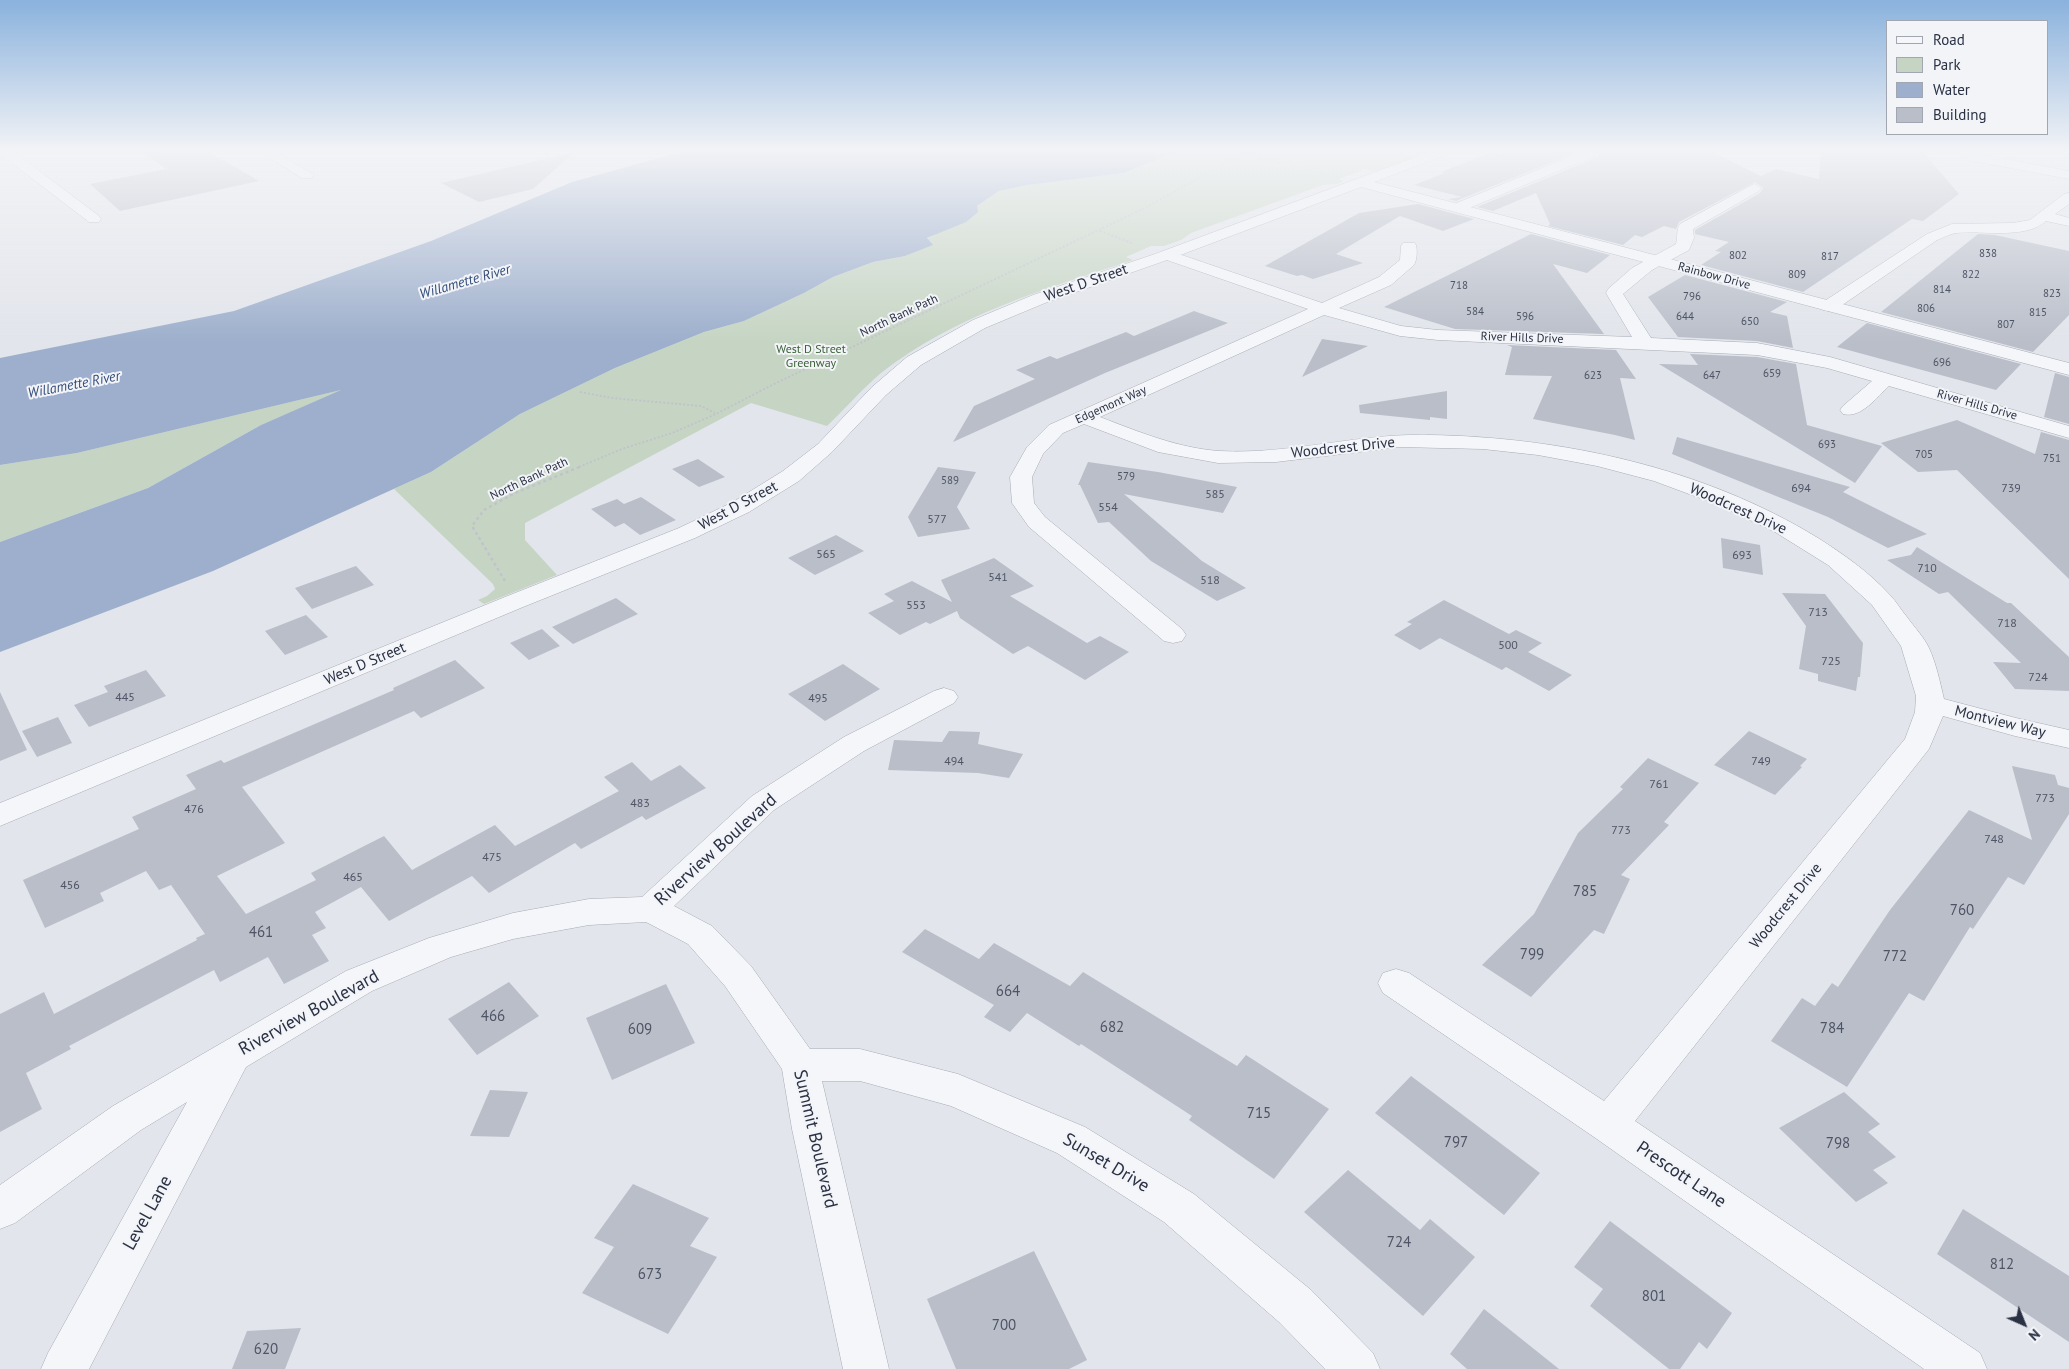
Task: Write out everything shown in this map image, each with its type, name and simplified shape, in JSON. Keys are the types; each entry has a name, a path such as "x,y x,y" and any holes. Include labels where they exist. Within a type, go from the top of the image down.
{"street":[{"path":"87,215 94,220"},
{"name":"West D Street","path":"0,815 514,602 687,533 741,507 791,476 825,448 879,391 914,361 949,339 979,324 1039,299 1167,255 1273,215"},
{"name":"Rainbow Drive","path":"1483,215 2068,368"},
{"path":"1645,343 1614,293 1626,279 1654,260 1683,247 1686,238 1686,227 1703,215"},
{"path":"1829,306 1932,237 1952,229 2013,228 2035,223 2043,216 2069,222"},
{"name":"Edgemont Way","path":"1172,636 1037,522 1023,503 1021,477 1034,451 1056,429 1385,281 1408,262 1409,246"},
{"name":"River Hills Drive","path":"1167,255 1324,309 1400,330 1438,335 1645,343 1765,351 1822,361 2069,432"},
{"path":"1850,410 1886,379"},
{"name":"Woodcrest Drive","path":"1084,417 1131,437 1172,451 1218,457 1258,458 1376,443 1433,441 1485,443 1548,451 1614,464 1716,496 1775,523 1817,548 1854,574 1887,607 1915,647 1931,704 1919,742 1608,1125"},
{"name":"Riverview Boulevard","path":"0,1209 127,1118 359,980 442,947 513,926 589,912 650,909 762,803 854,744 944,697"},
{"name":"Montview Way","path":"1931,704 2069,739"},
{"name":"Summit Boulevard","path":"650,909 700,935 738,976 800,1066 812,1129 866,1369"},
{"name":"Prescott Lane","path":"1396,982 1964,1369"},
{"name":"Level Lane","path":"64,1369 232,1056"},
{"name":"Sunset Drive","path":"800,1066 860,1065 949,1089 1071,1140 1179,1208 1295,1306 1357,1369"}],"path":[{"name":"North Bank Path","path":"514,602 499,567 476,537 472,526 484,510 514,493 559,474 622,449 672,433 716,414 774,384 1130,215"},
{"path":"580,392 612,398 700,406 716,414"}],"green space":[{"name":"West D Street Greenway","path":"964,215 1241,215 1191,233 1181,240 1164,246 1151,246 1126,257 1133,260 1034,293 970,319 909,353 881,373 827,426 751,403 525,523 525,540 557,575 484,604 478,600 487,596 495,589 493,584 394,489 431,472 520,414 615,368 704,332 744,321 833,277 873,262 905,256 932,245 927,239"},
{"path":"345,389 261,425 148,488 0,542 0,465 77,453"}],"water":[{"name":"Willamette River","path":"493,215 975,215 966,222 927,238 933,245 905,256 873,262 833,277 744,321 704,332 615,368 520,414 431,472 213,571 0,652 0,542 148,488 261,425 341,390 77,453 0,465 0,358 234,311 431,241"}],"building":[{"path":"1356,215 1459,215 1474,219 1443,231 1400,216 1336,254 1363,263 1313,279 1265,266"},
{"path":"1546,215 1693,215 1679,222 1676,229 1664,226 1642,237 1635,235 1623,245 1548,226 1550,224"},
{"path":"1722,215 1931,215 1923,221 1912,219 1803,292 1701,265 1721,252 1715,251 1729,242 1695,234 1695,230"},
{"path":"1531,234 1610,255 1587,273 1553,264 1604,334 1455,329 1384,307"},
{"path":"1978,234 1995,235 2069,251 2069,315 2033,352 1881,312"},
{"path":"1685,275 1787,302 1770,312 1787,316 1793,348 1757,341 1678,337 1648,297"},
{"path":"1194,311 1228,323 1105,373 953,442 974,406 1035,379 1016,370 1050,356 1057,359 1126,332 1134,336"},
{"path":"1867,323 2021,364 1996,390 1837,347"},
{"path":"1322,339 1368,346 1302,377"},
{"path":"1507,345 1616,350 1636,379 1620,378 1635,440 1533,419 1552,376 1505,375 1512,347"},
{"path":"1690,354 1757,357 1796,364 1807,425 1882,446 1855,483 1659,364 1698,365"},
{"path":"2055,373 2069,377 2069,424 2044,417"},
{"path":"1447,391 1447,419 1430,417 1430,420 1360,413 1359,405"},
{"path":"1957,420 2035,454 2041,432 2069,440 2069,579 1957,470 1918,472 1881,443"},
{"path":"1677,437 1850,487 1843,492 1927,534 1888,548 1828,517 1672,454"},
{"path":"698,459 725,477 699,487 672,469"},
{"path":"1088,462 1158,472 1237,487 1223,513 1124,494 1202,561 1246,588 1217,601 1151,561 1109,522 1098,523 1080,485 1078,485"},
{"path":"938,467 976,472 957,507 970,529 918,537 908,517"},
{"path":"641,497 676,520 640,535 624,523 615,527 591,509 617,499 624,504"},
{"path":"836,535 864,551 815,575 788,558"},
{"path":"1721,538 1760,545 1763,575 1723,568"},
{"path":"1917,547 2007,603 2011,603 2069,657 2069,691 2015,689 1993,662 2021,663 1948,592 1939,594 1887,560 1911,555"},
{"path":"994,558 1034,586 1010,596 1087,643 1100,636 1129,652 1085,680 1028,646 1013,654 960,618 957,611 930,624 926,622 900,635 868,613 894,601 884,594 912,581 952,602 941,580"},
{"path":"356,566 374,585 312,609 295,588"},
{"path":"1782,593 1825,594 1863,643 1860,677 1858,677 1856,691 1818,681 1818,674 1799,669 1806,626"},
{"path":"616,598 638,614 573,644 552,627"},
{"path":"1444,600 1509,634 1516,630 1542,643 1528,652 1572,675 1549,691 1506,667 1502,670 1440,638 1420,650 1394,635 1412,624 1407,622"},
{"path":"306,615 328,637 285,655 265,631"},
{"path":"542,629 560,646 529,660 510,643"},
{"path":"455,660 485,688 421,718 414,711 242,787 285,843 217,876 246,914 316,880 311,873 384,836 412,870 495,825 515,846 619,791 604,777 632,762 651,781 680,765 706,788 646,820 642,816 581,849 575,843 489,893 472,876 389,921 361,887 315,912 326,928 312,935 329,961 284,984 268,957 220,982 214,970 69,1046 71,1049 26,1073 42,1109 0,1132 0,1014 44,992 54,1014 197,940 196,938 205,934 171,885 159,890 146,871 100,893 104,901 45,928 23,880 139,829 132,817 196,789 186,775 221,760 224,763 394,690 393,688"},
{"path":"843,664 880,689 825,721 788,694"},
{"path":"146,670 166,696 89,727 74,705 108,692 104,686"},
{"path":"0,692 27,750 0,761"},
{"path":"58,717 72,743 37,757 22,731"},
{"path":"949,731 980,732 978,744 1023,754 1009,778 978,773 888,770 894,740 942,742"},
{"path":"1749,731 1807,759 1800,766 1802,767 1775,795 1714,765"},
{"path":"1648,758 1699,783 1664,822 1669,825 1621,875 1630,879 1604,934 1594,930 1531,997 1482,965 1534,914 1578,833 1623,789 1620,787"},
{"path":"2012,766 2055,775 2058,785 2069,788 2069,814 2024,885 2008,877 1973,929 1970,927 1924,1001 1909,993 1847,1087 1771,1041 1802,998 1815,1006 1832,983 1838,987 1890,910 1969,810 2032,840"},
{"path":"925,929 979,959 994,943 1070,986 1083,972 1237,1066 1246,1055 1329,1109 1274,1179 1189,1120 1192,1116 1081,1044 1079,1046 1027,1013 1010,1032 984,1017 994,1005 902,952"},
{"path":"509,982 539,1016 477,1055 448,1019"},
{"path":"666,984 695,1043 612,1080 586,1018"},
{"path":"1411,1076 1540,1173 1504,1215 1375,1113"},
{"path":"490,1090 528,1092 509,1137 470,1136"},
{"path":"1844,1092 1880,1124 1868,1132 1896,1157 1873,1170 1888,1183 1856,1202 1779,1128"},
{"path":"1348,1170 1420,1230 1430,1219 1475,1257 1423,1316 1304,1212"},
{"path":"633,1184 709,1218 690,1246 717,1257 668,1334 582,1293 614,1247 594,1238"},
{"path":"1963,1209 2069,1276 2069,1342 1937,1254"},
{"path":"1610,1221 1732,1313 1707,1349 1699,1342 1680,1369 1669,1369 1590,1306 1603,1289 1574,1267"},
{"path":"1034,1251 1087,1360 1069,1369 956,1369 927,1299"},
{"path":"1484,1309 1559,1369 1467,1369 1450,1354"},
{"path":"301,1328 285,1369 232,1369 247,1331"}]}
